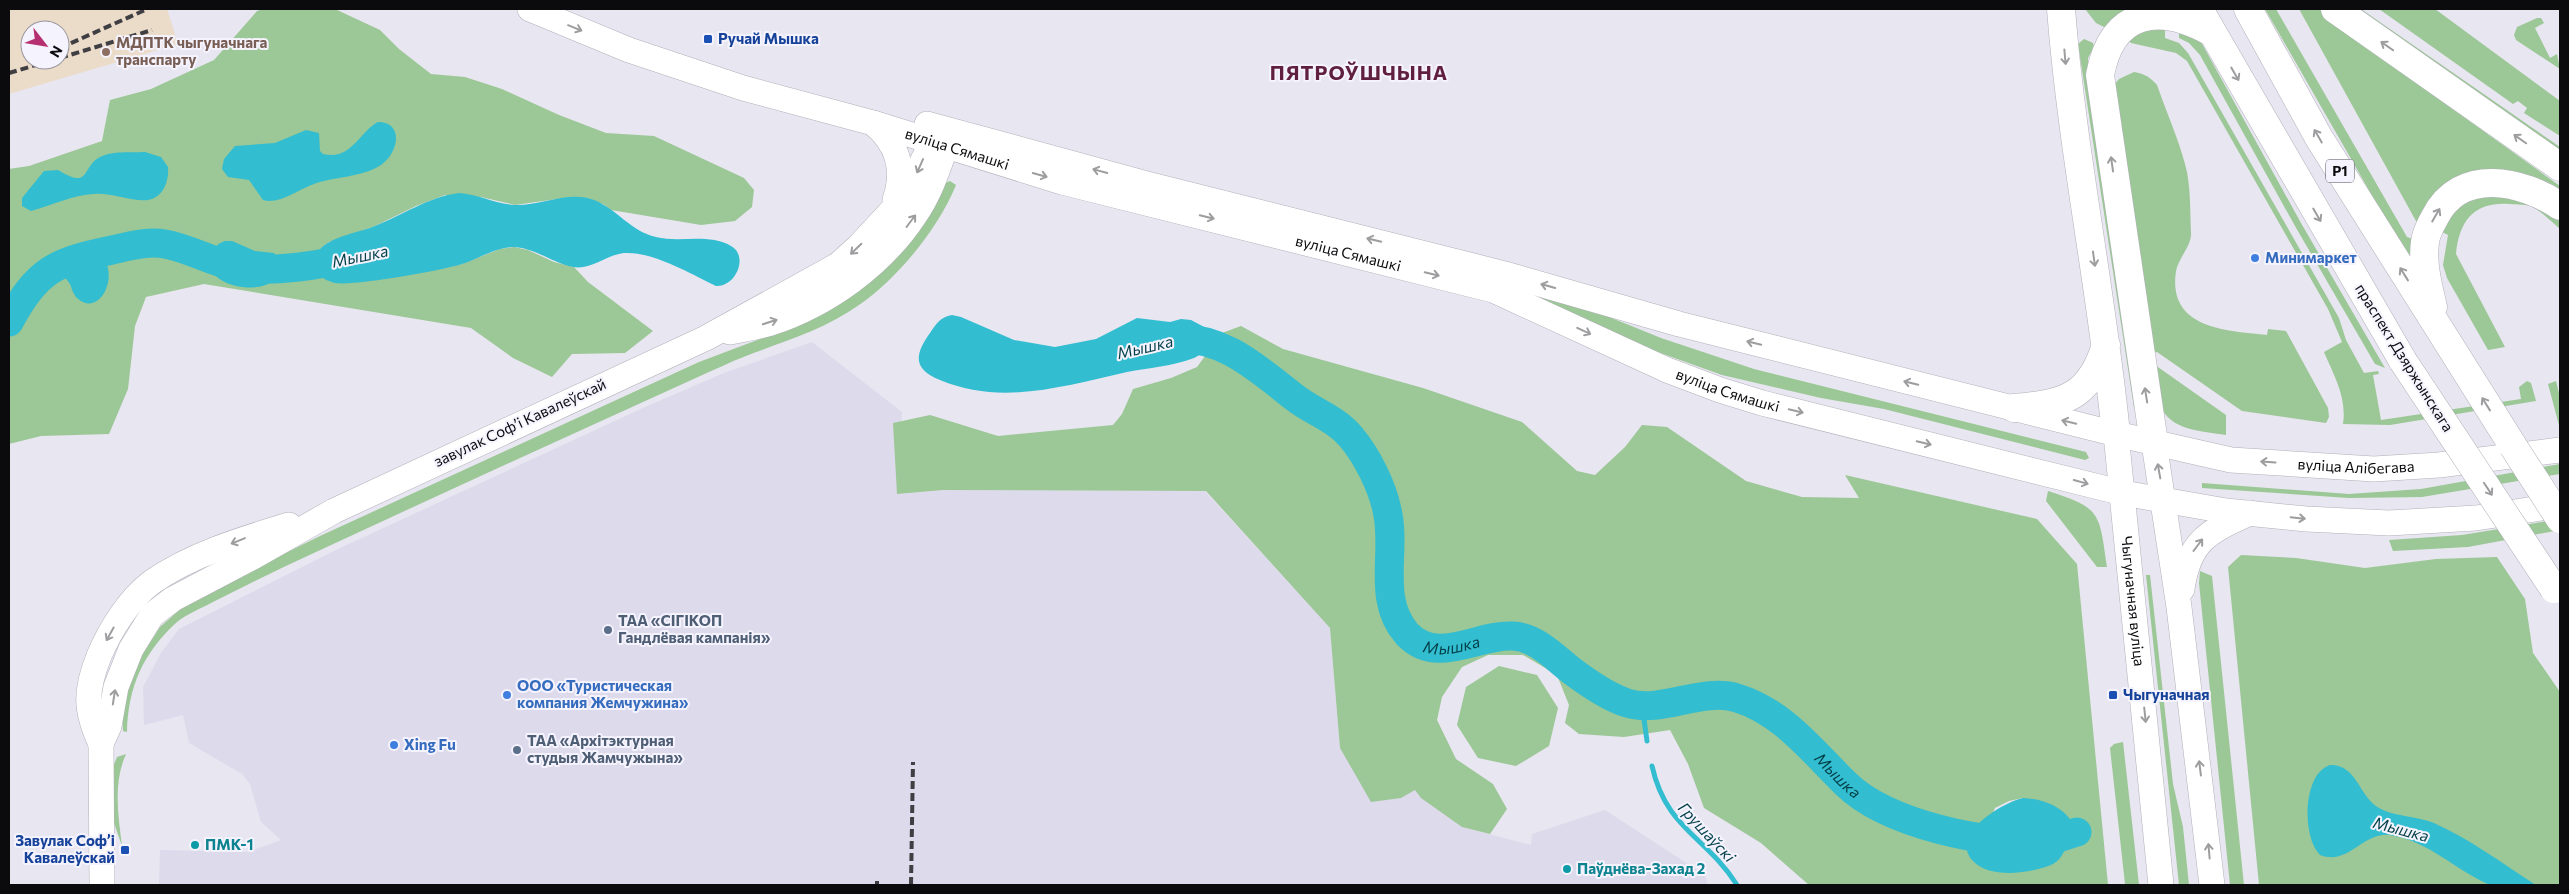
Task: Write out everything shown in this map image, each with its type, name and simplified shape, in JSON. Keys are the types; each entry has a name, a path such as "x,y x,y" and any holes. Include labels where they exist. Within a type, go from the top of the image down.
{"main road":[{"name":"вуліца Сямашкі","path":"530,9 629,50 743,88 944,140 1147,184 1505,274 1679,324 2154,443"},
{"name":"вуліца Сямашкі","path":"571,9 709,62 817,94 944,140 993,162 1062,182 1486,288 1518,300 1667,370 1720,390 1762,403 2123,493 2164,499"},
{"path":"2061,9 2066,70 2106,345 2116,434"},
{"name":"Р1","path":"2248,9 2319,138 2560,519"},
{"path":"2335,9 2560,167"},
{"path":"2205,21 2154,15 2139,19 2125,27 2109,46 2100,75 2179,607 2212,885"},
{"name":"праспект Дзяржынскага","path":"2205,21 2403,361 2557,593"},
{"path":"873,122 886,134 900,162 898,193 890,213"},
{"name":"завулак Софʼі Кавалеўскай","path":"706,338 772,323 825,298 851,282 879,258 916,214 936,174 944,140"},
{"name":"завулак Софʼі Кавалеўскай","path":"102,885 101,744 93,727 88,704 93,671 113,628 132,603 151,583 181,565 243,539 334,511 706,338 838,266 904,197 928,150 944,140"},
{"path":"936,174 966,164 993,162"},
{"path":"2446,341 2427,282 2425,239 2438,210 2450,198 2466,188 2483,182 2500,182 2534,191 2560,206"},
{"path":"2014,408 2060,402 2079,392 2098,368 2106,345"},
{"name":"Чыгуначная вуліца","path":"2116,434 2161,885"},
{"name":"вуліца Алібегава","path":"2154,443 2231,460 2374,469 2439,465 2560,450"},
{"path":"2164,499 2250,513 2306,519 2389,523 2476,518 2560,504"},
{"path":"2179,607 2185,570 2192,552 2201,539 2212,530 2250,513"}],"shaded area":[{"name":"МДПТК чыгуначнага транспарту","path":"9,9 167,9 178,44 9,94"},
{"path":"812,342 902,412 897,494 943,490 1205,491 1330,628 1340,748 1401,798 1415,790 1462,827 1531,845 1532,834 1605,810 1705,875 1708,885 159,885 160,850 248,852 281,840 261,822 250,784 242,774 189,743 183,715 144,725 143,687 161,653 179,629 338,549 645,407 724,373"}],"green space":[{"path":"263,9 335,9 380,30 399,49 431,74 465,77 502,89 559,115 606,133 654,136 744,178 754,190 752,207 735,221 701,225 611,210 603,204 571,197 515,205 481,197 445,195 416,206 373,227 329,242 321,248 459,265 500,249 514,247 528,250 554,262 574,267 588,282 653,331 625,353 572,354 552,377 513,358 471,328 204,284 146,297 135,326 128,389 109,434 41,436 9,444 9,169 29,166 102,141 110,100 151,89 214,60 257,11"},
{"path":"2085,9 2129,9 2106,28 2096,23"},
{"path":"2265,9 2276,9 2407,237 2416,240 2412,254 2409,256 2405,253"},
{"path":"2299,9 2321,9 2376,54 2560,186 2560,192 2511,171 2419,223 2416,221"},
{"path":"2345,9 2361,9 2560,147 2560,156"},
{"path":"2379,9 2435,9 2560,101 2560,136 2524,113 2527,108 2518,101 2513,104"},
{"path":"2541,18 2544,23 2535,28 2550,58 2557,54 2560,69 2516,40 2514,35 2517,27"},
{"path":"2165,22 2165,38 2179,43 2188,53 2339,318 2346,340 2364,373 2378,371 2379,374 2373,375 2381,420 2521,399 2519,387 2527,381 2531,383 2536,401 2390,425 2343,424 2344,414 2341,396 2324,352 2342,342 2328,309 2187,61 2176,53 2131,43 2127,39"},
{"path":"2179,30 2201,42 2301,223 2385,368 2375,364 2295,226 2200,55 2189,43 2179,38"},
{"path":"2084,39 2093,43 2094,47 2088,58 2088,66 2139,407 2134,408 2078,44"},
{"path":"2134,72 2147,76 2157,85 2179,144 2187,172 2191,238 2176,271 2176,290 2181,305 2190,316 2218,328 2267,335 2268,329 2286,331 2328,408 2329,417 2326,423 2242,411 2157,352 2150,353 2115,84 2119,79"},
{"path":"950,181 956,185 939,219 928,235 888,281 874,294 846,314 804,334 728,363 459,486 290,564 181,619 155,646 140,672 130,700 127,732 123,731 122,712 135,666 160,627 192,599 320,536 699,362 800,324 945,183"},
{"path":"2496,190 2560,215 2560,229 2544,215 2528,205 2497,204 2487,206 2478,210 2465,223 2456,254 2505,347 2488,350 2447,278 2443,265 2448,235 2440,231 2461,203"},
{"path":"1512,286 1577,304 1661,338 1754,369 2086,452 2089,458 2085,460 1884,409 1821,398 1722,375 1655,351"},
{"path":"1241,326 1283,349 1423,388 1522,422 1577,471 1595,475 1625,447 1642,425 1667,427 1746,481 1802,497 1859,498 1845,475 2037,519 2077,564 2108,885 1809,885 1761,843 1704,808 1688,764 1670,730 1624,737 1579,734 1565,723 1569,705 1557,675 1523,655 1488,655 1462,667 1442,697 1437,720 1456,759 1493,784 1507,809 1490,834 1462,827 1421,798 1415,790 1401,798 1371,802 1340,748 1330,628 1206,491 943,490 897,494 893,423 930,415 998,436 1113,425 1122,414 1133,389 1171,378 1197,367 1222,333","holes":["2023,798 2056,862 2035,869 2003,872 1982,867 1973,861 1995,808 2009,801"]},
{"path":"2155,365 2226,415 2226,435 2197,431 2171,420 2160,405"},
{"path":"2556,381 2560,397 2560,429 2548,384"},
{"path":"2560,464 2560,474 2422,497 2349,498 2202,488 2202,483 2349,494 2421,489"},
{"path":"2048,491 2079,502 2095,515 2102,535 2107,567 2097,567 2046,501"},
{"path":"2560,519 2560,530 2468,547 2393,551 2389,540 2462,535"},
{"path":"2241,555 2296,558 2365,568 2436,559 2497,557 2525,599 2533,653 2560,692 2560,885 2259,885 2228,567"},
{"path":"2200,571 2212,576 2244,885 2230,885 2199,583"},
{"path":"2146,575 2150,575 2173,784 2183,827 2189,885 2179,885"},
{"path":"1499,666 1537,675 1558,708 1549,746 1516,766 1478,758 1457,725 1466,687"},
{"path":"2123,742 2139,885 2125,884 2110,748 2114,744"},
{"path":"126,754 119,776 118,787 118,810 122,846 113,820 113,767 117,757"}],"water":[{"path":"378,122 387,123 392,127 396,139 392,154 381,165 357,175 314,184 276,200 263,200 249,180 228,177 222,169 224,159 235,146 275,143 306,130 319,133 320,151 323,154 333,155 341,153 348,150"},
{"path":"145,152 161,157 168,167 168,176 163,190 152,199 139,200 94,194 70,198 31,211 22,206 22,198 44,171 58,170 77,178 82,177 97,159 105,155"},
{"path":"459,193 515,205 525,205 565,197 584,197 602,204 639,230 656,237 665,239 713,240 731,246 739,257 738,270 729,282 716,286 659,259 635,253 617,254 593,264 573,267 535,252 512,247 492,252 459,265 377,280 335,283 324,279 318,273 315,264 316,255 328,243 340,237 375,226 426,202"},
{"path":"225,241 232,241 255,251 274,253 281,266 277,277 268,284 256,287 242,287 228,284 217,277 211,268 210,257 212,251"},
{"path":"72,245 91,248 103,257 108,268 108,281 104,293 97,301 88,303 77,298 58,267 59,254"},
{"path":"952,315 961,317 1014,340 1055,347 1096,339 1137,318 1170,322 1181,319 1191,320 1208,329 1210,343 1204,352 1194,358 1169,365 1127,372 1056,388 1010,393 987,392 963,388 940,380 931,376 921,366 919,354 925,341 939,321 944,317"},
{"path":"2330,765 2339,766 2352,775 2372,803 2379,808 2434,823 2447,829 2536,885 2490,885 2417,843 2390,835 2380,835 2371,838 2348,853 2339,856 2320,855 2314,847 2310,835 2308,807 2314,780 2321,771"},
{"path":"2023,798 2042,801 2059,809 2072,822 2078,840 2068,846 2057,861 2043,868 2001,873 1981,867 1974,862 1967,852 1967,842 1972,832 1980,822 2002,806"}],"waterway":[{"name":"Мышка","path":"9,322 29,290 50,271 62,264 92,254 132,246 152,243 165,244 232,266 256,269 297,267 352,258"},
{"name":"Мышка","path":"1171,339 1189,339 1206,342 1238,356 1267,375 1301,402 1345,430 1351,437 1363,453 1373,472 1382,491 1387,510 1392,606 1407,634 1419,643 1431,648 1444,648 1485,639 1521,637 1537,644 1591,685 1627,703 1654,705 1710,696 1723,696 1737,698 1754,704 1796,734 1846,784 1864,798 1912,821 1939,829 1968,836 2021,842 2056,839 2077,832"},
{"name":"Грушаўскі","path":"1642,705 1647,741"},
{"name":"Грушаўскі","path":"1652,766 1658,787 1667,804 1688,831 1725,868 1737,885"}],"railway":[{"path":"70,44 145,10"},
{"path":"70,55 152,30"},
{"path":"9,73 20,70"},
{"path":"911,885 913,762"}],"place":[{"name":"Ручай Мышка","path":"708,39"},
{"name":"МДПТК чыгуначнага транспарту","path":"106,52"},
{"name":"Минимаркет","path":"2255,258"},
{"name":"ТАА «СІГІКОП Гандлёвая кампанія»","path":"608,630"},
{"name":"ООО «Туристическая компания Жемчужина»","path":"507,695"},
{"name":"Чыгуначная","path":"2113,695"},
{"name":"Xing Fu","path":"394,745"},
{"name":"ТАА «Архітэктурная студыя Жамчужына»","path":"517,750"},
{"name":"ПМК-1","path":"195,845"},
{"name":"Завулак Софʼі Кавалеўскай","path":"125,850"},
{"name":"Паўднёва-Захад 2","path":"1567,869"}],"district":[{"name":"ПЯТРОЎШЧЫНА","path":"1359,73"}]}
